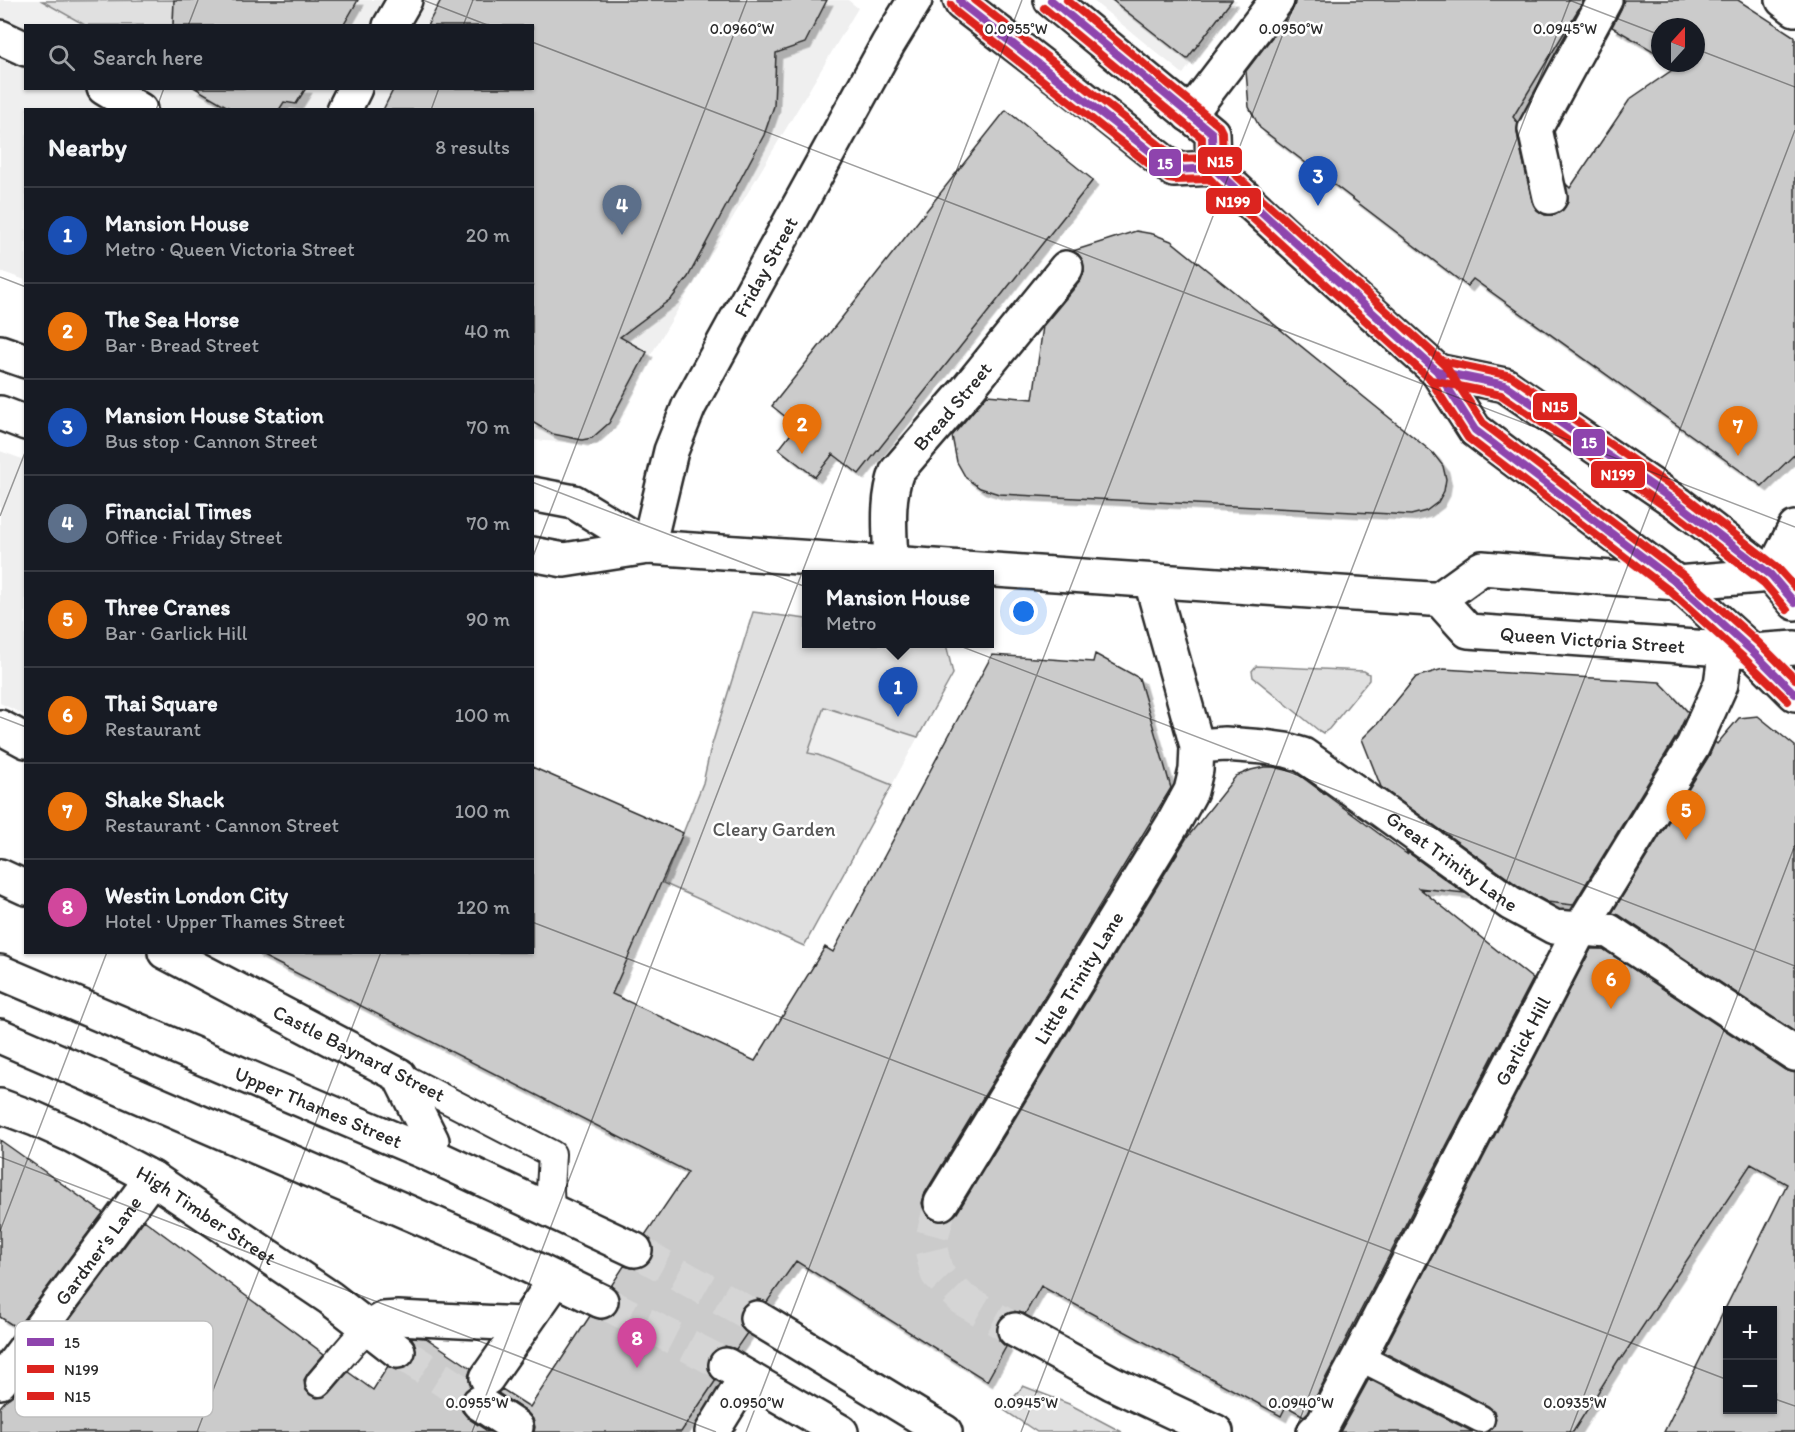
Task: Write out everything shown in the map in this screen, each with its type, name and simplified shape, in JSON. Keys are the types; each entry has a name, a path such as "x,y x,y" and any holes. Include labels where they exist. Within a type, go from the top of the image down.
{"street":[{"path":"391,24 405,0"},
{"name":"Friday Street","path":"648,547 671,451 689,406 915,0"},
{"path":"960,0 962,4 1174,170 1214,168"},
{"path":"1051,0 1212,133 1214,168 1437,371 1474,430 1677,582 1739,649 1795,694"},
{"path":"1189,115 1277,0"},
{"path":"1550,197 1534,129 1605,0"},
{"path":"1783,0 1795,9"},
{"path":"0,37 24,48"},
{"path":"107,90 137,108"},
{"path":"345,108 354,90"},
{"name":"Bread Street","path":"891,563 889,510 893,481 897,471 966,391 1066,268"},
{"path":"0,352 24,360"},
{"path":"1437,371 1505,385 1783,575 1795,603"},
{"path":"0,413 24,422"},
{"path":"534,494 574,502 648,547"},
{"path":"1783,575 1795,528"},
{"path":"534,554 564,560 648,547 992,570"},
{"path":"994,570 1439,599 1482,568 1677,582 1783,575"},
{"path":"1151,581 1197,746"},
{"name":"Queen Victoria Street","path":"1439,599 1468,631 1739,649 1795,648"},
{"name":"Garlick Hill","path":"1314,1432 1323,1424 1359,1357 1581,928 1693,746 1739,649"},
{"path":"0,727 24,740"},
{"name":"Great Trinity Lane","path":"1197,746 1226,744 1286,750 1303,756 1510,903 1554,927 1609,931 1795,1054"},
{"name":"Little Trinity Lane","path":"941,1203 1174,822 1191,791 1196,770 1197,746"},
{"path":"0,876 24,887"},
{"name":"Castle Baynard Street","path":"171,954 399,1075"},
{"name":"Upper Thames Street","path":"0,972 429,1154 635,1250"},
{"path":"0,1035 502,1253 601,1300"},
{"path":"399,1075 432,1141 429,1154"},
{"name":"High Timber Street","path":"0,1106 73,1136 152,1178 330,1298 398,1351"},
{"name":"Gardner's Lane","path":"45,1321 152,1178"},
{"path":"516,1427 483,1391 523,1324 556,1279"},
{"path":"368,1328 383,1319 398,1318 523,1324"},
{"path":"757,1318 945,1432"},
{"path":"1015,1330 1112,1383 1216,1432"},
{"name":"Gardner's Lane","path":"0,1382 15,1362"},
{"path":"712,1432 736,1371 841,1432"}],"lane":[{"name":"Castle Baynard Street","path":"399,1075 552,1154 551,1211"},
{"path":"319,1383 368,1328"},
{"path":"1359,1357 1481,1419"}],"shaded area":[{"path":"0,0 848,0 858,8 597,445 534,440 534,108 24,108 24,280 0,271"},
{"path":"1092,0 1237,0 1183,74"},
{"path":"0,451 24,460 24,715 0,703"},
{"path":"824,706 918,737 892,785 818,755 807,753"}],"green space":[{"path":"174,0 173,24 83,24 42,1"},
{"name":"Cleary Garden","path":"753,612 802,618 802,648 947,648 953,674 918,737 824,707 808,753 892,785 804,946 663,883 703,783 710,751"},
{"path":"1256,666 1364,671 1369,674 1369,680 1329,729 1323,733 1253,677 1252,671"},
{"path":"1023,1386 1069,1404 1122,1432 1037,1432 1004,1410"}],"building":[{"path":"174,0 358,0 344,24 173,24"},
{"path":"441,0 827,0 805,43 776,53 774,106 764,135 688,277 672,298 620,337 647,352 609,423 592,438 582,440 553,434 534,423 534,108 384,108 393,90 534,90 534,24 428,24"},
{"path":"1112,0 1232,0 1187,59"},
{"path":"1295,0 1584,0 1513,117 1518,123 1517,133 1532,201 1537,210 1545,215 1555,215 1563,210 1568,202 1566,184 1570,188 1630,99 1669,72 1705,72 1705,18 1651,18 1651,50 1612,27 1624,0 1738,0 1795,37 1795,454 1762,486 1473,279 1467,286 1260,128 1249,107 1246,71 1292,11"},
{"path":"198,90 305,90 296,104 284,102 280,108 230,108"},
{"path":"1006,110 1093,180 859,474 833,454 815,477 779,449 797,426 772,406"},
{"path":"1136,231 1171,241 1433,453 1443,466 1446,479 1444,491 1438,502 1426,511 1411,515 999,494 980,488 966,478 957,462 952,436 987,395 1033,399 1043,326 1081,280 1084,272 1083,261 1073,251"},
{"path":"1095,654 1139,678 1171,788 925,1193 922,1203 924,1211 931,1219 941,1222 957,1213 1186,839 1236,776 1251,770 1273,767 1295,772 1464,893 1419,888 1533,979 1308,1412 1304,1416 1286,1406 1281,1416 1041,1286 1025,1314 1014,1311 1006,1314 999,1321 996,1331 999,1340 1006,1347 987,1381 796,1261 767,1302 757,1299 741,1308 738,1318 740,1326 747,1333 736,1349 725,1346 717,1348 710,1355 707,1366 710,1374 716,1380 681,1432 534,1432 533,1419 527,1412 498,1393 502,1389 530,1407 590,1316 603,1320 611,1317 618,1310 620,1299 617,1291 611,1286 624,1266 637,1269 646,1265 652,1258 654,1248 651,1240 645,1235 688,1172 259,954 534,954 534,768 683,833 612,994 755,1061 825,947 833,952 992,655 1093,662"},
{"path":"1443,669 1660,682 1688,712 1676,737 1573,905 1547,902 1520,887 1381,787 1362,739 1416,677"},
{"path":"1758,716 1795,746 1795,1032 1619,915 1612,913 1709,756 1715,742 1717,744 1739,718"},
{"path":"1591,949 1603,949 1785,1070 1795,1073 1795,1432 1664,1432 1723,1313 1723,1414 1777,1414 1777,1306 1726,1306 1787,1184 1751,1164 1619,1359 1573,1432 1488,1432 1494,1426 1496,1419 1494,1411 1383,1352"},
{"path":"0,1140 103,1213 22,1321 15,1321 15,1327 0,1317"},
{"path":"144,1220 324,1354 304,1380 305,1389 310,1395 317,1398 325,1397 348,1372 373,1390 388,1366 396,1370 404,1369 413,1362 417,1353 416,1345 411,1337 426,1338 471,1368 468,1377 470,1386 460,1401 462,1411 469,1419 489,1432 0,1432 0,1407 15,1393 15,1417 213,1417 213,1321 69,1321"},
{"path":"1369,1379 1473,1432 1340,1432"}],"tunnel":[{"path":"941,1203 930,1245 937,1274 962,1299 1015,1330"},
{"path":"635,1250 757,1318"},
{"path":"601,1301 726,1365"},
{"path":"398,1351 479,1403"}],"transit line":[{"name":"15","path":"960,0 962,4 1174,170 1213,168 1437,371 1505,385 1679,504 1771,575 1795,603"},
{"name":"N15","path":"974,0 1177,159 1214,158 1219,160 1442,361 1511,376 1685,496 1777,567 1795,587"},
{"name":"15","path":"1051,0 1212,133 1213,168 1220,174"},
{"name":"N15","path":"1067,0 1219,126 1222,132 1223,163 1227,166"},
{"name":"N199","path":"951,5 956,12 1168,179 1209,179 1431,380 1501,395 1673,512 1764,583 1787,610"},
{"name":"N199","path":"1044,8 1202,138 1203,167 1213,182"},
{"name":"N15","path":"1424,345 1445,365 1483,423 1683,575 1759,643 1795,679"},
{"name":"15","path":"1417,353 1437,371 1475,430 1677,583 1752,651 1795,694"},
{"name":"N199","path":"1410,361 1429,378 1468,438 1670,591 1788,701"}],"place":[{"name":"Mansion House Station","path":"1318,206"},
{"name":"Financial Times","path":"622,235"},
{"name":"The Sea Horse","path":"802,454"},
{"name":"Shake Shack","path":"1738,456"},
{"name":"Mansion House","path":"898,717"},
{"name":"Three Cranes","path":"1686,840"},
{"name":"Thai Square","path":"1611,1009"},
{"name":"Westin London City","path":"637,1368"}]}
